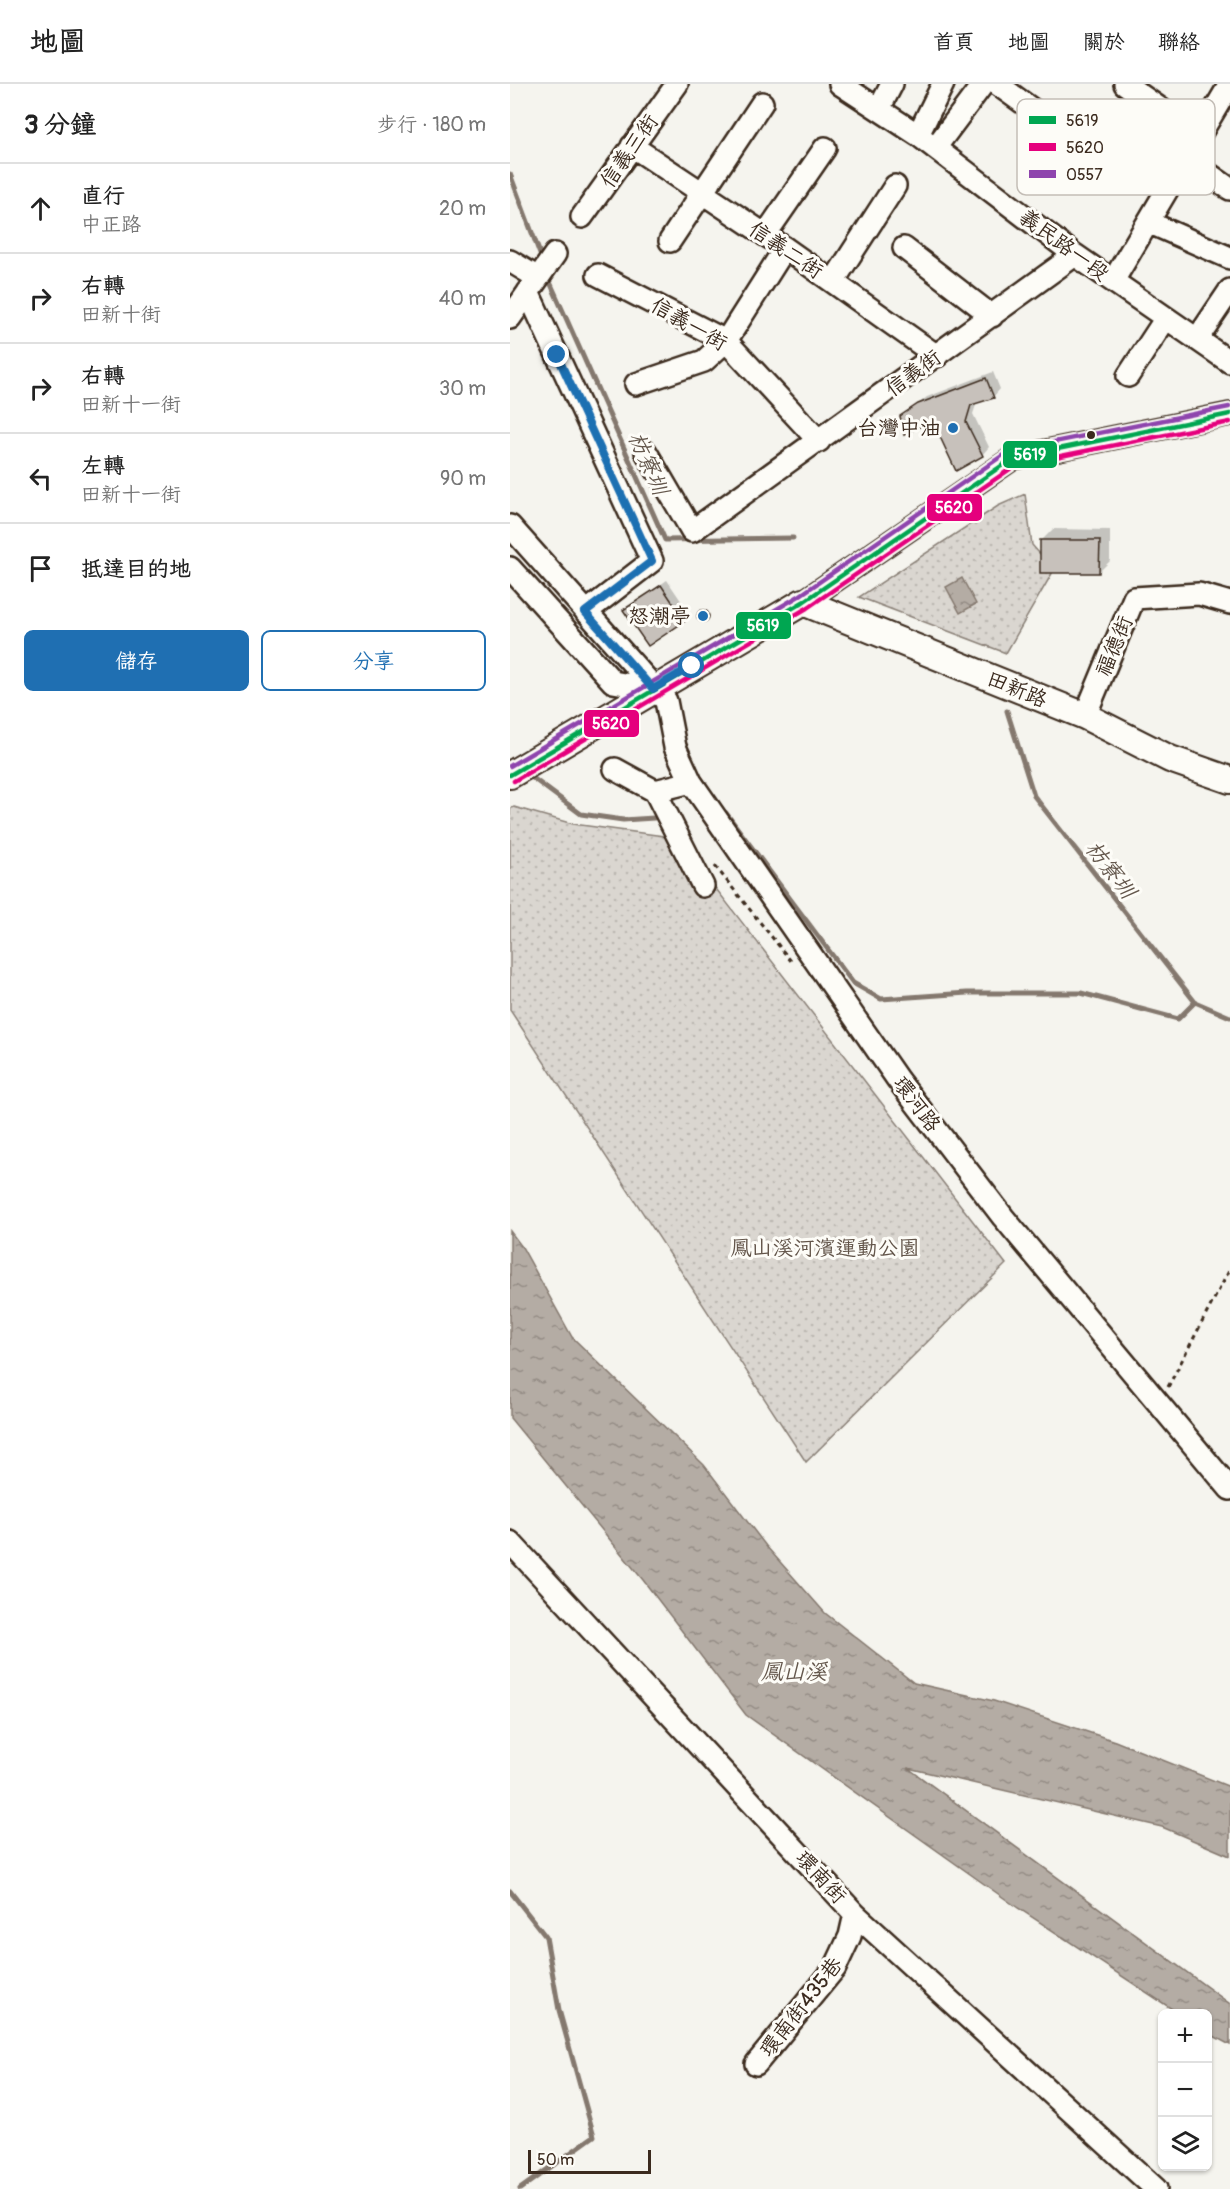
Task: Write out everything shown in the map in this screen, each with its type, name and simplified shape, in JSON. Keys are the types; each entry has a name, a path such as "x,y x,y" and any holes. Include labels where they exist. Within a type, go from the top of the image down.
{"main road":[{"path":"510,775 803,602"},
{"name":"田新路","path":"803,602 1085,716 1170,759 1230,780"}],"street":[{"name":"信義三街","path":"582,217 676,84"},
{"name":"義民路一段","path":"840,84 927,141 1075,255 1230,362"},
{"path":"879,109 892,84"},
{"path":"927,141 943,84"},
{"path":"927,141 983,84"},
{"path":"996,84 1017,99"},
{"path":"1125,84 1146,99"},
{"path":"1224,109 1230,84"},
{"path":"670,242 762,103"},
{"name":"信義二街","path":"632,146 785,248 937,356"},
{"path":"765,235 825,148"},
{"path":"1215,178 1230,189"},
{"path":"833,282 895,186"},
{"path":"1113,281 1164,195"},
{"path":"1148,222 1230,258"},
{"path":"636,384 704,361 726,341 785,248"},
{"path":"904,248 992,316"},
{"path":"510,318 555,254"},
{"name":"信義街","path":"646,452 692,531 1075,255"},
{"path":"510,261 533,285 652,561 585,612"},
{"name":"信義一街","path":"598,275 726,341 819,441"},
{"path":"1197,339 1230,290"},
{"path":"1128,376 1166,318"},
{"path":"803,602 1013,458 1230,414"},
{"name":"環河路","path":"510,526 666,701 675,747 691,782 898,1080 1003,1217 1230,1489"},
{"path":"510,568 613,682 653,689"},
{"name":"福德街","path":"1085,716 1134,598 1199,594 1230,603"},
{"path":"615,769 655,791 703,886"},
{"path":"655,791 691,782"},
{"name":"環南街","path":"510,1542 855,1914 1156,2189"},
{"name":"環南街435巷","path":"756,2064 836,1968 850,1936 855,1914"}],"path":[{"path":"1159,1405 1230,1269"}],"green space":[{"path":"1025,494 1032,545 1054,570 1006,653 859,597 998,506"},
{"name":"鳳山溪河濱運動公園","path":"514,807 573,824 664,836 700,868 1006,1264 806,1462 510,1010 510,809"}],"water":[{"path":"962,578 976,604 960,613 946,587"},
{"name":"鳳山溪","path":"510,1231 522,1247 572,1337 704,1465 766,1546 825,1613 914,1683 994,1701 1115,1741 1230,1787 1230,1856 1162,1827 908,1768 1230,2004 1230,2045 1212,2035 1212,2009 1172,2009 1018,1908 746,1715 643,1580 510,1418"}],"building":[{"name":"台灣中油","path":"986,378 994,398 971,405 966,422 983,456 956,471 932,420 904,435 900,416 918,404"},
{"path":"1040,540 1100,540 1099,573 1040,573"},
{"path":"661,585 685,621 648,646 623,610"},
{"name":"怒潮亭","path":"703,610 709,616 703,622 697,616"}],"waterway":[{"name":"枋寮圳","path":"510,174 540,254"},
{"name":"枋寮圳","path":"550,282 665,540 793,538"},
{"name":"枋寮圳","path":"1007,711 1034,796 1195,1002 1230,1017"},
{"path":"526,773 581,814 623,820 654,818"},
{"path":"726,813 853,983 881,999 967,993 1081,993 1178,1019 1195,1002"},
{"path":"510,1891 546,1937 559,2010 594,2136 520,2189"}],"transit line":[{"name":"0557","path":"510,766 799,596 1009,451 1229,407"},
{"name":"5619","path":"510,775 803,602 1013,458 1230,414"},
{"name":"5620","path":"514,781 807,608 1016,465 1230,422"}],"place":[{"name":"台灣中油","path":"953,428"},
{"name":"怒潮亭","path":"703,616"}],"route":[{"path":"557,355 652,561 585,612 653,689 692,666"}]}
